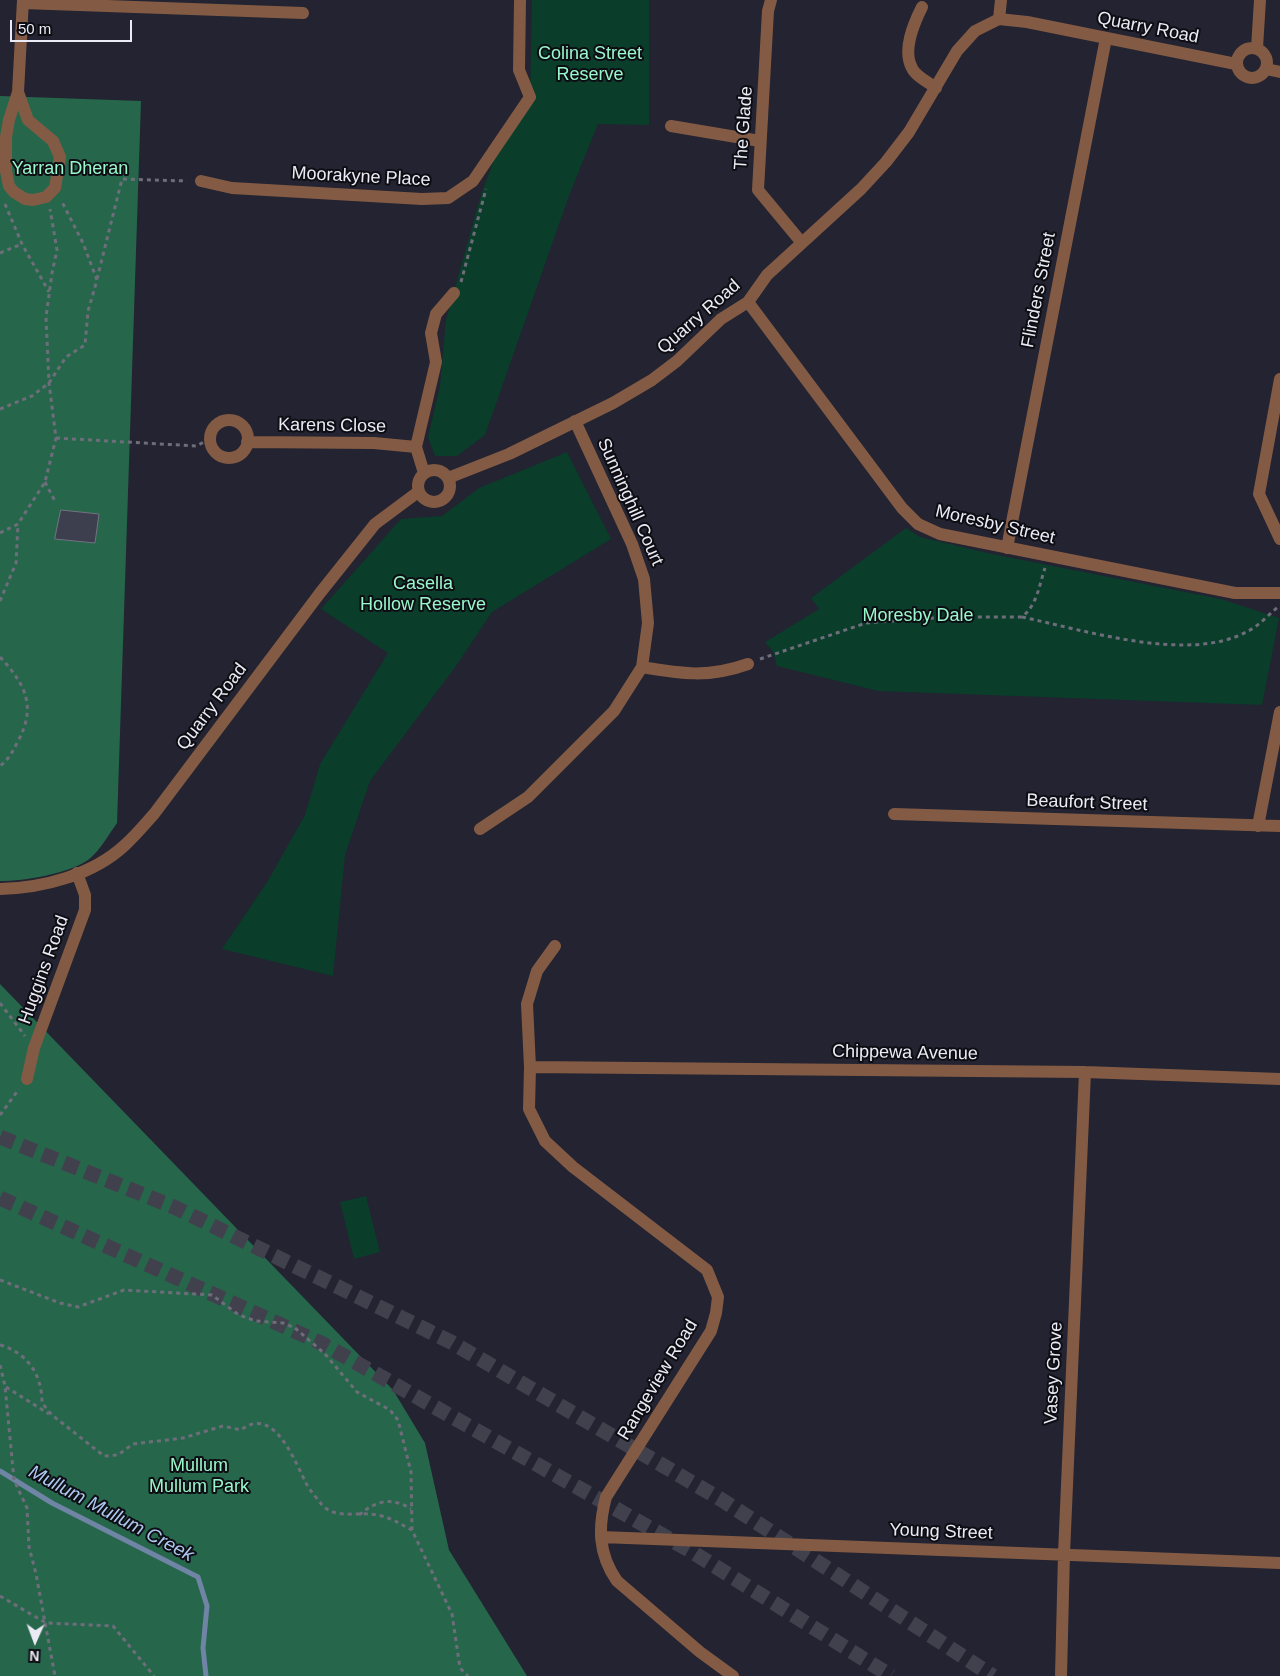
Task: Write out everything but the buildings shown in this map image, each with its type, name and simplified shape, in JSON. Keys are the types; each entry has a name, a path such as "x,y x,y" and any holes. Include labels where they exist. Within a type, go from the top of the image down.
{"street":[{"name":"Moorakyne Place","path":"201,181 232,188 422,199 448,198 473,181 530,97 519,70 520,0"},
{"name":"The Glade","path":"771,0 768,11 767,59 758,190 802,243"},
{"path":"1000,19 1001,0"},
{"path":"1260,0 1257,48 1267,59 1266,70"},
{"path":"18,92 28,120 53,141 60,157 50,192 33,200 26,199 10,186 6,171 8,120 18,92 23,1 303,14"},
{"path":"922,7 915,21 909,44 909,57 912,70 936,88"},
{"name":"Quarry Road","path":"448,478 509,454 613,403 652,380 677,362 721,319 748,302 767,275 886,162 909,132 957,51 975,31 1000,19 1236,64 1240,73 1249,78 1259,77 1266,70 1280,72"},
{"name":"Flinders Street","path":"1007,548 1106,38"},
{"path":"1236,64 1243,51 1257,48"},
{"path":"671,126 760,141"},
{"path":"424,473 416,447 436,362 432,333 436,314 454,294"},
{"name":"Moresby Street","path":"748,302 902,508 918,524 940,534 1235,593 1280,593"},
{"path":"1280,379 1259,494 1280,539"},
{"path":"230,420 236,421 246,430 248,442 242,453 230,458 224,457 214,450 210,439 213,427 218,423 230,420"},
{"name":"Sunninghill Court","path":"480,829 528,797 614,711 642,667 648,623 644,579 632,544 575,422"},
{"name":"Karens Close","path":"248,442 374,443 416,447"},
{"path":"434,469 448,478 450,483 449,493 441,501 425,500 418,492 418,481 424,473 434,469"},
{"name":"Quarry Road","path":"0,889 24,889 55,882 98,864 124,846 154,814 320,593 375,524 418,492"},
{"path":"642,667 697,675 730,670 748,664"},
{"path":"1258,826 1280,712"},
{"name":"Beaufort Street","path":"894,814 1280,826"},
{"name":"Huggins Road","path":"27,1079 34,1048 84,910 85,896 77,873"},
{"name":"Rangeview Road","path":"555,946 536,971 526,1004 530,1067 529,1109 545,1141 573,1167 707,1270 718,1297 711,1331 606,1497 600,1520 601,1537 608,1569 617,1581 700,1652 733,1676"},
{"name":"Chippewa Avenue","path":"530,1067 1085,1072 1280,1079"},
{"name":"Vasey Grove","path":"1061,1676 1064,1554 1085,1072"},
{"name":"Young Street","path":"601,1537 1280,1563"}],"path":[{"path":"0,408 32,396 49,383 66,357 85,345 88,312 122,179 201,181"},
{"path":"454,294 460,288 488,182"},
{"path":"10,186 5,204 22,244 49,292"},
{"path":"50,192 83,243 97,280"},
{"path":"0,601 16,563 18,524 45,482 56,438 49,383 46,317 57,250 50,192"},
{"path":"0,253 22,244"},
{"path":"56,438 196,446 210,439"},
{"path":"45,482 56,503"},
{"path":"0,533 18,524"},
{"path":"1022,617 1029,611 1036,598 1048,555"},
{"path":"748,664 866,623 947,617 1022,617 1163,646 1219,642 1248,631 1280,606"},
{"path":"0,657 26,691 29,711 24,731 8,759 0,766"},
{"path":"0,1003 34,1048"},
{"path":"0,1115 27,1079"},
{"path":"0,1280 60,1303 78,1306 124,1290 212,1295 239,1315 247,1318 283,1323 295,1328 326,1354 357,1392 390,1410 398,1420 411,1472 412,1530 452,1614 460,1668 468,1676"},
{"path":"0,1345 22,1355 32,1365 42,1390 42,1403 52,1415"},
{"path":"0,1365 5,1386 14,1480 27,1508 28,1547 36,1574 55,1676"},
{"path":"5,1386 52,1415 104,1456 118,1455 133,1444 183,1438 223,1426 241,1430 249,1424 258,1423 277,1433 292,1451 307,1485 324,1507 341,1514 359,1516 374,1514 388,1518 412,1530"},
{"path":"359,1516 379,1503 390,1500 411,1509"},
{"path":"0,1596 46,1623 113,1626 154,1676"}],"green space":[{"name":"Colina Street Reserve","path":"532,0 649,0 649,125 598,124 570,193 485,435 457,456 435,456 428,437 440,386 446,320 480,198 500,143 530,97"},
{"name":"Yarran Dheran","path":"0,96 141,101 117,823 96,852 79,865 46,876 0,881"},
{"name":"Casella Hollow Reserve","path":"567,452 611,539 492,612 456,666 370,781 345,855 333,976 222,949 269,879 305,815 320,764 388,653 321,609 401,519 442,516 479,488"},
{"name":"Moresby Dale","path":"906,528 920,537 992,554 1221,599 1279,618 1262,705 878,691 777,666 773,652 765,642 819,609 811,598"},
{"name":"Mullum Mullum Park","path":"0,984 393,1390 425,1443 449,1550 527,1676 0,1676"},
{"path":"366,1196 380,1252 354,1259 340,1202"}],"waterway":[{"name":"Mullum Mullum Creek","path":"0,1471 52,1503 198,1577 207,1606 203,1648 206,1676"}],"tunnel":[{"path":"0,1137 174,1207 451,1342 722,1500 993,1676"},
{"path":"0,1198 321,1343 689,1550 891,1676"}]}
